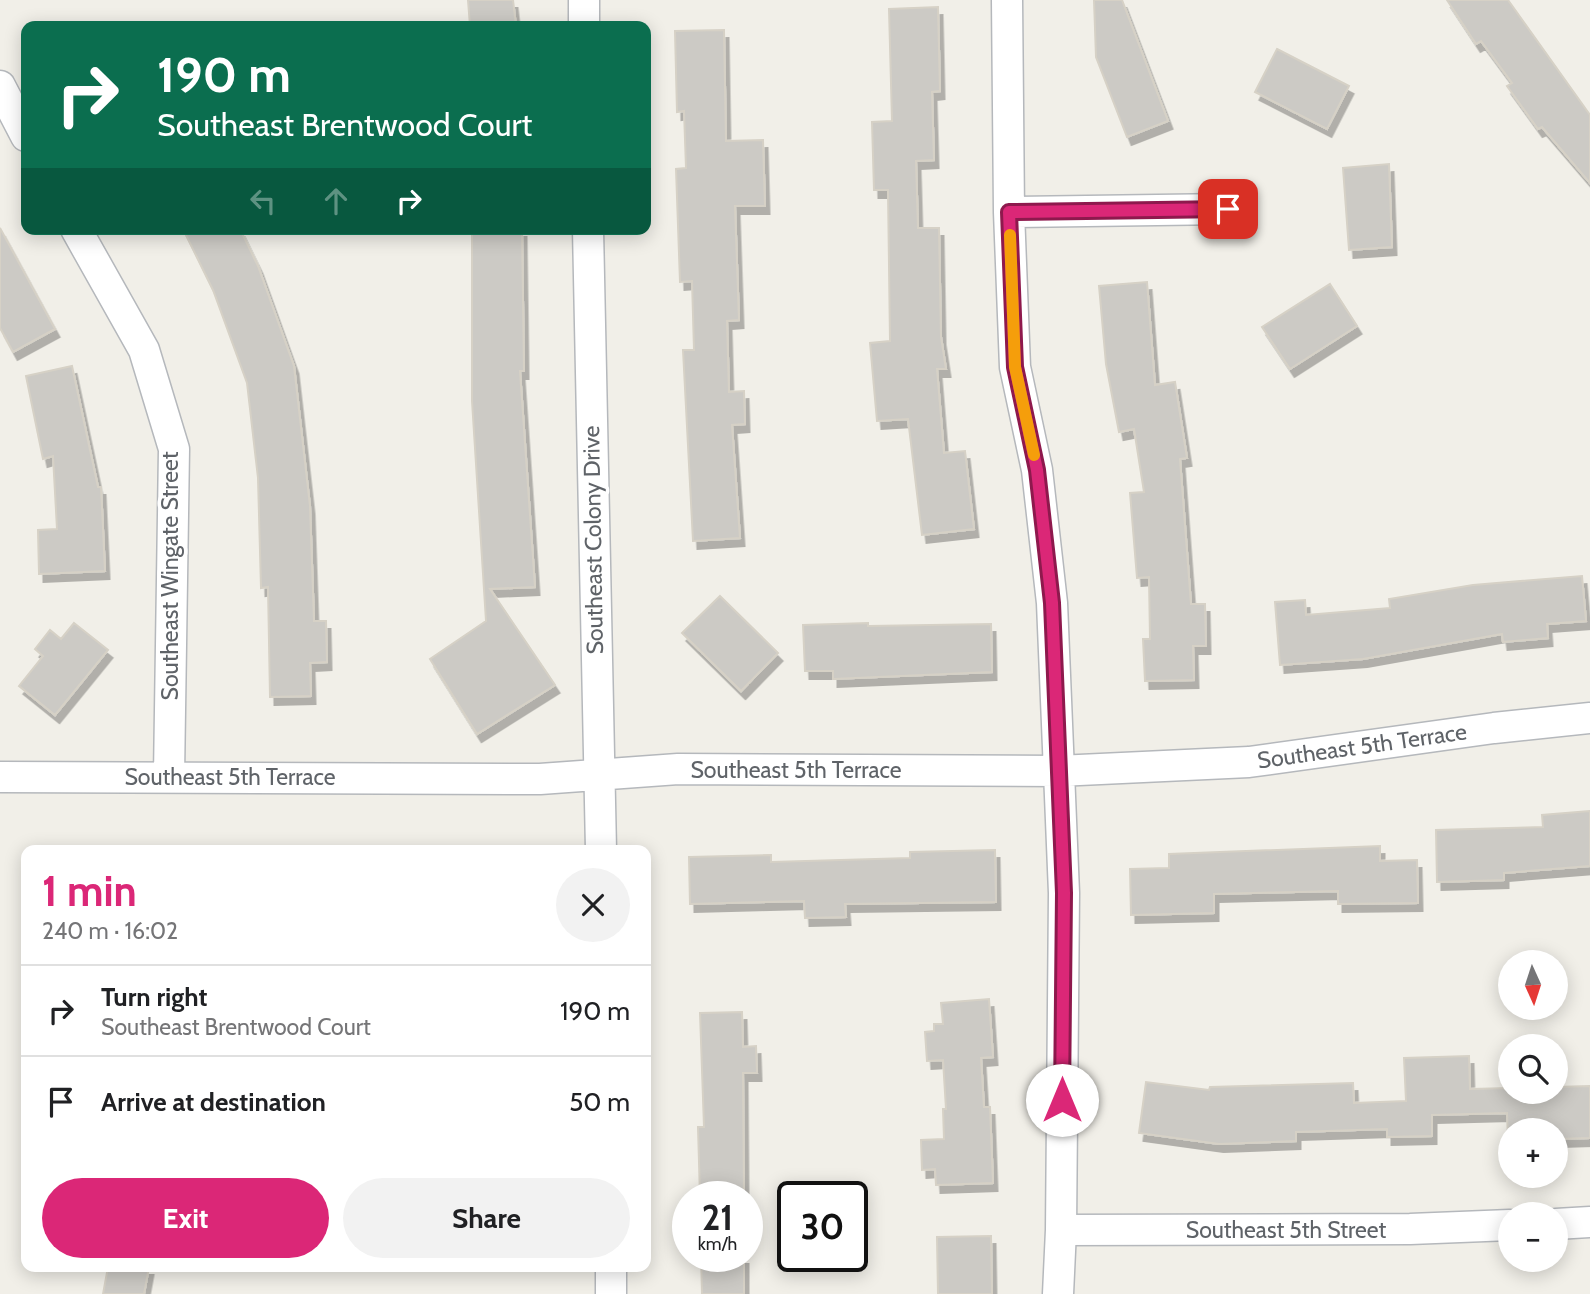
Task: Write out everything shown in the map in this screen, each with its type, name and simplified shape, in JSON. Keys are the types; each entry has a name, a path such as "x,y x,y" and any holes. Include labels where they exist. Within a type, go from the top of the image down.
{"street":[{"path":"584,0 584,21"},
{"path":"1007,0 1009,212 1015,367 1037,470 1052,603 1064,893 1058,1294"},
{"path":"0,86 21,126"},
{"path":"1009,212 1228,209"},
{"name":"Southeast Wingate Street","path":"79,235 144,351 174,449 169,776"},
{"name":"Southeast Colony Drive","path":"588,235 597,774 601,845"},
{"name":"Southeast 5th Terrace","path":"0,777 540,779 678,769 1058,771 1249,762 1494,728 1590,718"},
{"path":"1568,1223 1590,1222"},
{"name":"Southeast 5th Street","path":"1061,1230 1410,1229 1498,1225"},
{"path":"611,1272 611,1294"}],"building":[{"path":"468,0 513,0 515,21 470,21"},
{"path":"1094,0 1122,0 1168,121 1127,137 1096,57"},
{"path":"1447,0 1508,0 1590,115 1590,183 1542,127 1538,129 1507,86 1512,83 1481,41 1476,44"},
{"path":"938,7 940,91 932,92 934,160 916,161 918,228 939,228 941,337 946,369 937,369 944,453 965,451 974,529 922,535 908,419 877,421 870,343 890,341 888,190 874,190 872,122 892,121 889,9"},
{"path":"724,30 726,141 763,140 765,206 735,206 739,320 727,321 729,392 744,391 745,424 732,425 740,538 693,541 683,350 694,350 692,281 680,282 676,169 686,168 684,111 677,112 675,31"},
{"path":"1277,49 1349,86 1327,129 1255,92"},
{"path":"1389,164 1392,247 1349,250 1343,168"},
{"path":"0,228 55,329 13,352 0,328"},
{"path":"186,235 243,235 258,266 294,366 310,506 314,621 326,621 327,662 310,663 311,696 270,697 268,587 261,588 258,478 247,383 213,290"},
{"path":"472,235 522,235 524,371 520,371 535,587 490,589 555,685 477,734 430,659 486,621 472,401"},
{"path":"1147,282 1155,385 1175,382 1187,458 1180,459 1191,604 1205,604 1206,646 1193,646 1194,680 1145,681 1143,639 1150,639 1149,577 1137,578 1130,493 1144,492 1134,429 1119,432 1106,364 1099,286"},
{"path":"1330,284 1357,326 1290,369 1262,327"},
{"path":"72,366 98,487 101,487 105,571 39,574 38,530 57,529 53,456 43,459 26,376"},
{"path":"1582,576 1586,621 1547,624 1548,638 1503,642 1502,634 1363,659 1280,665 1275,602 1305,600 1306,615 1390,608 1389,599 1473,585"},
{"path":"720,596 778,653 741,691 682,633"},
{"path":"74,623 108,650 55,715 19,686 43,656 35,649 50,630 61,639"},
{"path":"868,623 868,626 991,624 992,672 833,679 833,671 805,671 803,625"},
{"path":"1590,811 1590,866 1504,873 1504,880 1437,882 1436,830 1543,827 1542,815"},
{"path":"1380,846 1380,861 1417,860 1418,903 1338,904 1338,891 1214,894 1214,913 1131,915 1130,869 1169,868 1169,854"},
{"path":"995,850 996,902 845,904 846,917 805,918 804,901 690,904 689,857 771,855 771,862 910,858 910,852"},
{"path":"989,999 993,1057 981,1058 984,1107 990,1107 993,1183 936,1185 935,1169 922,1170 921,1140 944,1139 943,1109 946,1109 943,1060 927,1061 925,1032 934,1031 934,1024 943,1024 941,1003"},
{"path":"742,1012 743,1047 756,1046 757,1073 743,1073 744,1181 700,1181 698,1127 704,1127 700,1013"},
{"path":"1469,1056 1470,1089 1498,1088 1498,1104 1568,1104 1568,1087 1590,1086 1590,1138 1568,1139 1568,1118 1507,1118 1507,1113 1432,1115 1432,1136 1387,1137 1387,1129 1296,1132 1296,1141 1219,1144 1139,1133 1146,1082 1209,1090 1210,1087 1353,1083 1354,1103 1406,1101 1404,1058"},
{"path":"991,1236 992,1294 938,1294 937,1237"},
{"path":"107,1272 148,1272 144,1294 103,1294"},
{"path":"701,1272 744,1272 744,1294 702,1294"}],"slow traffic":[{"path":"1010,235 1015,367 1034,455"}],"route":[{"path":"1062,1100 1064,893 1052,603 1037,470 1015,367 1009,212 1228,209"}]}
